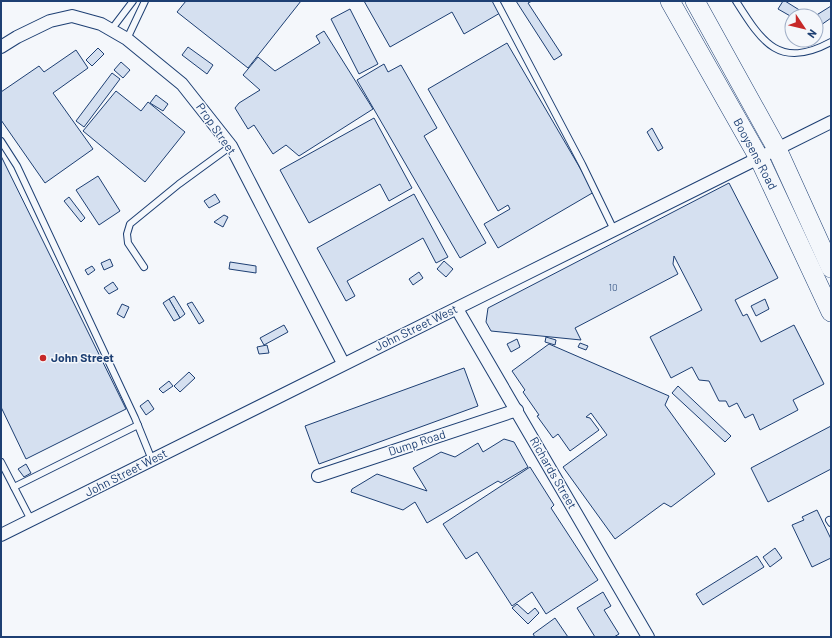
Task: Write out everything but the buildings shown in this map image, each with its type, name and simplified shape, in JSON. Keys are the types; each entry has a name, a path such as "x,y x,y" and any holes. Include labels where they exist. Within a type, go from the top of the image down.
{"main road":[{"name":"Booysens Road","path":"670,1 759,158 831,312"},
{"name":"Booysens Road","path":"694,1 777,149 831,268"}],"street":[{"name":"Prop Street","path":"1,47 50,21 72,16 101,24 127,39 182,84 231,146 343,364"},
{"name":"John Street West","path":"1,535 831,122"},
{"name":"Richards Street","path":"457,309 648,637"},
{"name":"Dump Road","path":"318,476 517,410"}],"lane":[{"path":"111,30 133,1"},
{"path":"127,39 145,1"},
{"path":"496,1 582,164 614,230"},
{"path":"736,1 766,43 777,50 802,52 831,42"},
{"path":"1,141 17,166 138,425 152,460"},
{"path":"144,267 128,243 127,234 130,224 179,184 231,146"},
{"path":"14,487 138,425"},
{"path":"1,462 30,520"}],"place":[{"name":"John Street","path":"43,358"}]}
